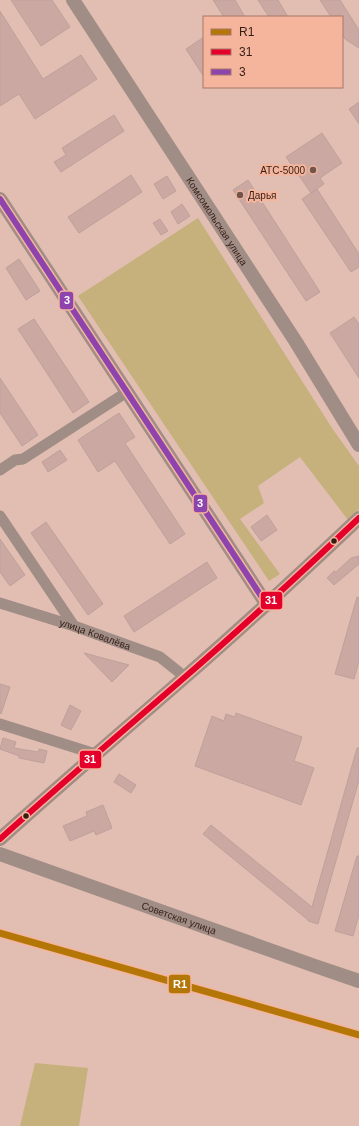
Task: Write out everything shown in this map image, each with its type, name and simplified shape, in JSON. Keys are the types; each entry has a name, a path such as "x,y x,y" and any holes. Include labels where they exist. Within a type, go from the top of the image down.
{"street":[{"name":"Комсомольская улица","path":"73,0 296,342 359,445"},
{"path":"0,199 267,605"},
{"path":"0,470 15,460 23,460 127,392"},
{"path":"0,516 74,626"},
{"path":"0,839 95,754 267,605 359,518"},
{"name":"улица Ковалёва","path":"0,603 74,626 160,657 185,677"},
{"path":"0,724 95,754"},
{"name":"Советская улица","path":"0,854 359,981"}],"shaded area":[{"path":"198,218 332,428 359,466 359,509 348,520 300,457 258,486 264,503 240,519 280,574 269,581 78,296"},
{"path":"35,1063 88,1068 79,1126 20,1126"}],"building":[{"path":"11,0 52,0 70,27 41,46"},
{"path":"213,0 235,0 244,16 223,16"},
{"path":"258,0 278,0 287,16 268,16"},
{"path":"320,0 340,0 359,30 359,48 345,39 343,36 343,16 330,16"},
{"path":"0,11 43,79 81,55 97,79 35,119 19,94 0,106"},
{"path":"203,38 203,75 186,49"},
{"path":"359,102 359,124 349,109"},
{"path":"114,115 124,131 61,172 54,162 66,155 62,148"},
{"name":"АТС-5000","path":"322,133 342,163 320,178 324,184 311,193 286,157"},
{"path":"131,175 142,192 79,233 68,217"},
{"path":"167,176 176,191 163,199 154,184"},
{"path":"248,180 320,292 306,301 233,190"},
{"path":"317,189 359,254 359,267 351,272 302,199"},
{"path":"182,204 190,216 178,224 171,212"},
{"path":"160,219 168,231 161,235 153,223"},
{"path":"19,259 40,291 26,300 6,268"},
{"path":"354,317 359,324 359,378 330,333"},
{"path":"34,319 89,402 73,413 18,329"},
{"path":"0,378 38,435 22,446 0,413"},
{"path":"119,413 135,437 125,443 185,534 170,544 115,461 98,472 78,440"},
{"path":"60,450 67,460 48,472 42,462"},
{"path":"267,515 277,530 261,541 251,527"},
{"path":"46,522 103,604 88,615 31,533"},
{"path":"0,539 25,575 10,586 0,572"},
{"path":"359,556 359,564 334,585 327,578 351,558"},
{"path":"207,562 217,578 134,632 124,616"},
{"path":"357,597 359,598 359,661 354,679 335,674"},
{"path":"84,653 129,665 112,682"},
{"path":"0,684 10,687 1,714 0,713"},
{"path":"70,705 81,711 71,730 61,725"},
{"path":"236,713 302,737 294,761 314,768 301,805 195,766 212,716 224,721 226,714 235,717"},
{"path":"3,738 16,742 14,748 38,752 39,749 47,751 44,763 19,758 19,756 0,749"},
{"path":"357,748 359,748 359,780 318,924 308,921 203,834 211,825 312,907"},
{"path":"119,774 136,785 131,793 114,782"},
{"path":"103,805 112,828 96,835 94,831 70,841 63,826 87,816 86,812"},
{"path":"357,856 359,856 359,915 353,936 335,931"}],"transit line":[{"name":"3","path":"0,199 267,605"},
{"name":"31","path":"0,839 229,638 359,518"},
{"name":"R1","path":"0,933 359,1035"}],"place":[{"name":"АТС-5000","path":"313,170"},
{"name":"Дарья","path":"240,195"}]}
